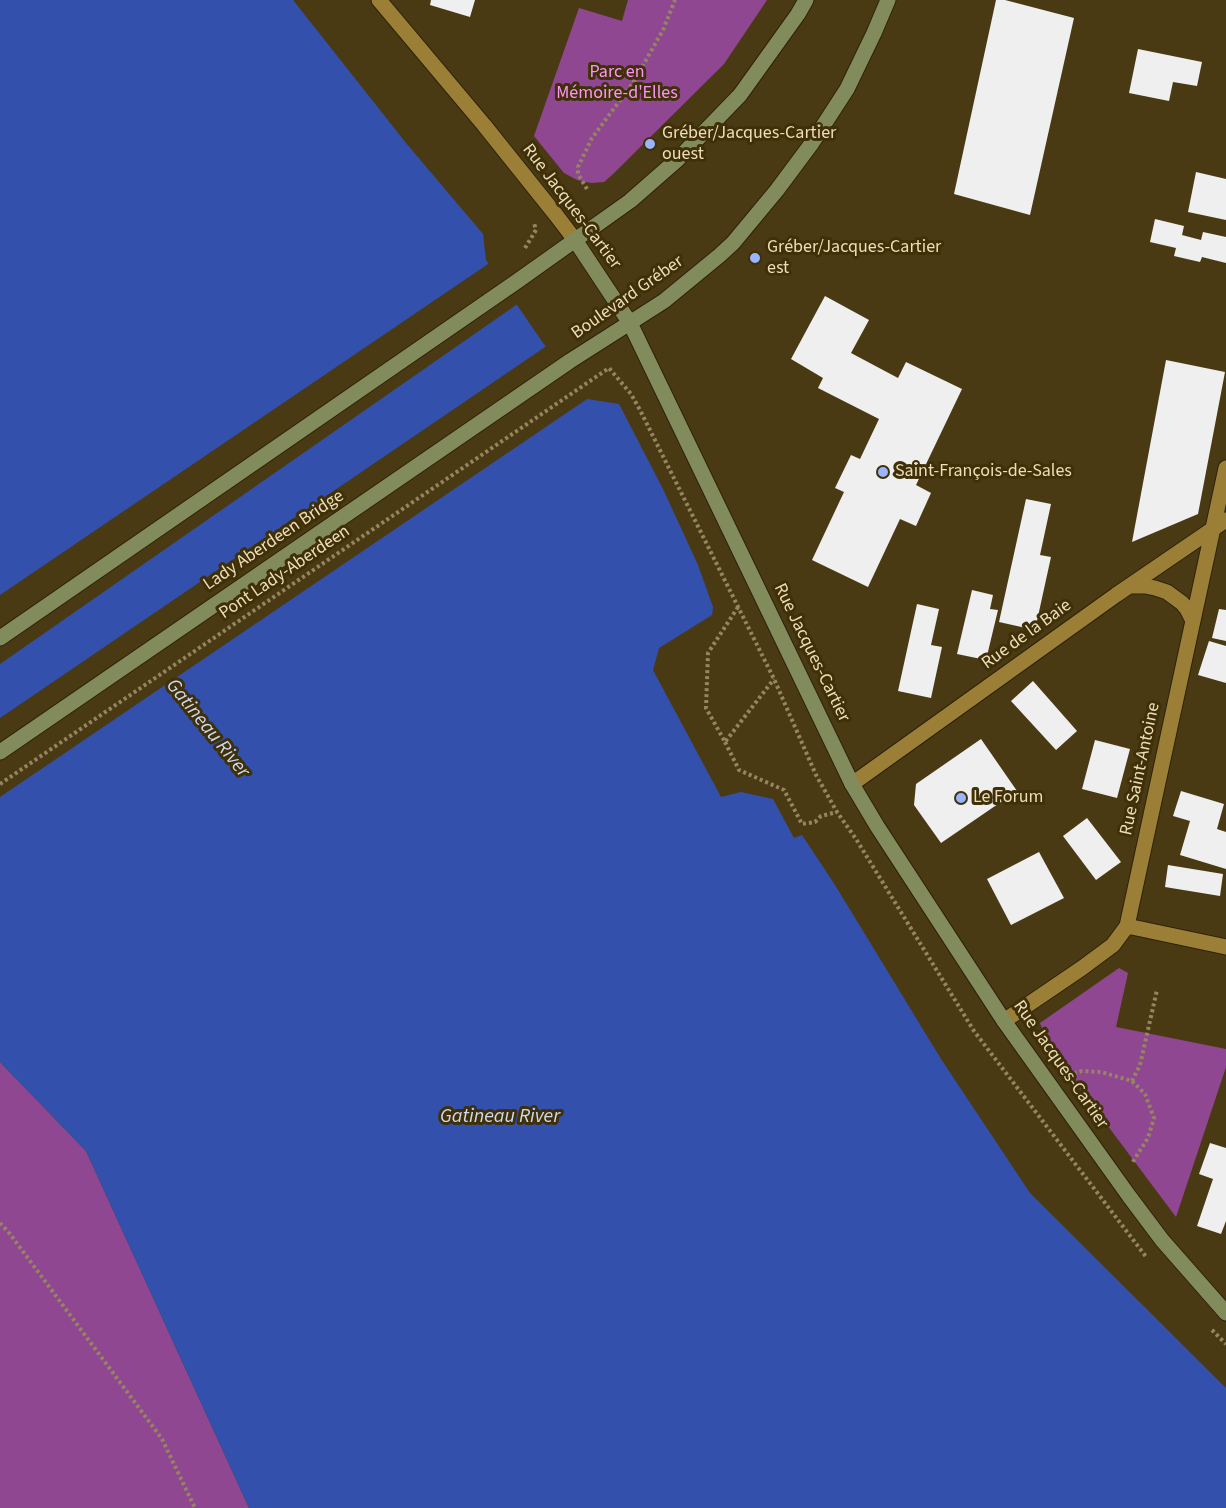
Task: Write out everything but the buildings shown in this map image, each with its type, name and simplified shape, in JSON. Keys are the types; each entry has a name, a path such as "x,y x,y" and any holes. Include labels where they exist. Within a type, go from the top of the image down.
{"main road":[{"path":"0,638 516,282 638,194 678,159 740,95 806,0"},
{"name":"Boulevard Gréber","path":"570,362 676,292 734,243 813,143 847,89 888,0"},
{"name":"Rue Jacques-Cartier","path":"574,240 630,323 852,784 877,826 1004,1021 1129,1196 1162,1240 1226,1313"},
{"name":"Lady Aberdeen Bridge","path":"0,752 570,362"}],"street":[{"name":"Rue Jacques-Cartier","path":"379,0 484,125 574,240"},
{"name":"Rue Saint-Antoine","path":"1004,1021 1113,945 1127,926 1226,468"},
{"name":"Rue de la Baie","path":"852,784 1129,586 1226,520"},
{"path":"1129,586 1145,586 1167,592 1182,603 1193,621"},
{"path":"1127,926 1226,947"}],"path":[{"path":"587,189 578,174 578,167 592,138 633,83 663,30 675,0"},
{"name":"Pont Lady-Aberdeen","path":"0,784 609,368"},
{"path":"738,607 708,652 706,708 739,771 784,790 802,824 815,822 821,816 837,812"},
{"path":"725,742 774,679"},
{"path":"1132,1081 1140,1065 1157,990"},
{"path":"1065,1076 1082,1071 1101,1071 1132,1081 1145,1094 1154,1118 1148,1138 1131,1164"},
{"path":"0,1223 162,1439 195,1508"}],"green space":[{"name":"Parc en Mémoire-d'Elles","path":"628,0 767,0 724,64 612,175 604,182 591,183 577,180 564,173 534,136 579,8 622,21"},
{"path":"1119,968 1128,973 1116,1027 1226,1049 1226,1067 1176,1217 1051,1050 1040,1023"},
{"path":"0,1062 86,1151 249,1508 0,1508"}],"water":[{"name":"Gatineau River","path":"0,0 293,0 406,143 483,234 486,260 581,398 619,404 663,489 698,565 713,607 712,615 659,648 653,670 721,797 741,792 773,799 794,838 802,835 835,885 941,1059 1030,1193 1226,1388 1226,1508 249,1508 86,1151 0,1062"}],"pier":[{"path":"491,262 519,303 0,664 0,595"},
{"path":"548,345 582,396 590,397 0,797 0,718"}],"place":[{"name":"Gréber/Jacques-Cartier ouest","path":"650,144"},
{"name":"Gréber/Jacques-Cartier est","path":"755,258"},
{"name":"Saint-François-de-Sales","path":"883,472"},
{"name":"Le Forum","path":"961,798"}]}
